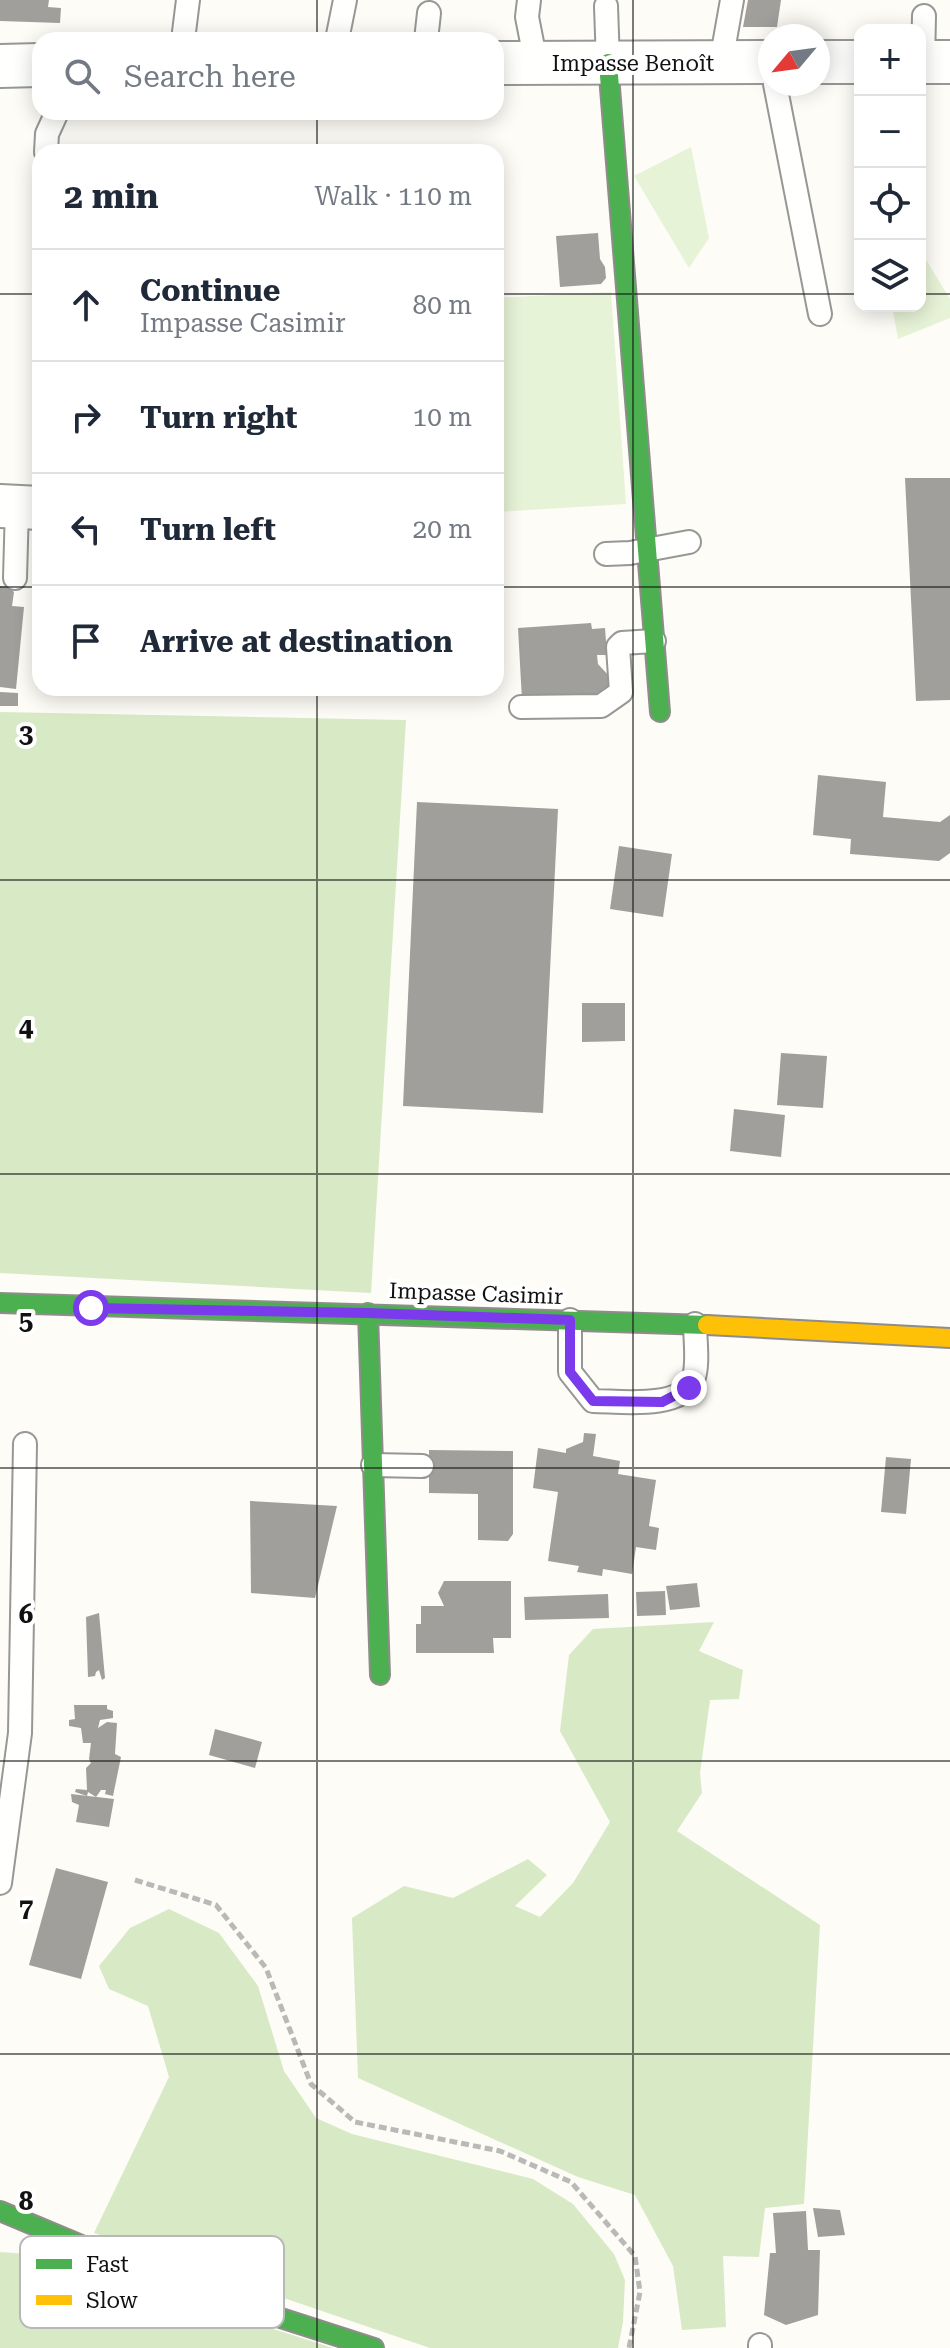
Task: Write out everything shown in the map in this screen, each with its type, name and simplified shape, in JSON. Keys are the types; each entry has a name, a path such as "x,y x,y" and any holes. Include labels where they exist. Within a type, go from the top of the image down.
{"street":[{"name":"Impasse Benoît","path":"516,63 758,62"},
{"path":"830,62 854,62"},
{"path":"608,63 660,712"},
{"path":"0,66 32,65"},
{"name":"Impasse Casimir","path":"0,1303 695,1324 950,1338"},
{"path":"368,1313 380,1675"},
{"path":"0,2211 60,2236"},
{"path":"284,2319 374,2348"}],"lane":[{"path":"184,32 188,0"},
{"path":"339,32 345,0"},
{"path":"516,63 529,0"},
{"path":"721,62 732,0"},
{"path":"606,6 608,63"},
{"path":"427,32 429,13"},
{"path":"924,16 931,62"},
{"path":"777,96 820,314"},
{"path":"46,144 53,120"},
{"path":"15,578 19,507"},
{"path":"606,554 630,553 689,542"},
{"path":"521,707 601,706 621,692 618,647 622,643 654,641"},
{"path":"570,1320 570,1372 593,1401 662,1402 689,1388 695,1377 695,1324"},
{"path":"0,1883 20,1733 25,1444"},
{"path":"373,1465 422,1466"}],"path":[{"path":"135,1880 216,1905 266,1968 311,2084 355,2122 500,2151 571,2182 635,2256 640,2292 629,2348"}],"green space":[{"path":"691,147 709,238 689,268 634,176"},
{"path":"926,260 950,299 950,318 898,339 893,312 926,312"},
{"path":"611,292 626,504 504,512 504,298"},
{"path":"0,712 406,720 371,1293 0,1273"},
{"path":"714,1622 699,1651 743,1670 739,1699 710,1700 700,1773 702,1793 677,1831 820,1925 804,2204 765,2208 759,2257 723,2256 726,2327 682,2330 673,2266 635,2195 578,2177 358,2078 352,1918 404,1886 453,1898 528,1859 547,1875 515,1906 540,1917 573,1883 610,1822 560,1731 569,1655 593,1629"},
{"path":"169,1909 219,1933 258,1986 284,2071 316,2118 352,2134 533,2179 573,2204 614,2254 625,2280 618,2348 430,2348 284,2298 284,2236 103,2236 94,2233 169,2077 148,2006 109,1989 99,1966 130,1928"},
{"path":"0,2252 20,2253 20,2328 271,2328 333,2348 0,2348"}],"building":[{"path":"0,0 49,0 48,7 61,8 60,23 0,21"},
{"path":"748,0 781,0 777,24 743,27"},
{"path":"598,233 600,259 606,278 601,284 560,287 556,236"},
{"path":"905,478 950,478 950,700 916,701"},
{"path":"0,586 9,587 14,592 12,606 24,607 16,689 0,687"},
{"path":"591,623 592,629 605,628 607,655 597,655 598,664 609,676 604,692 600,695 522,700 518,628"},
{"path":"0,692 18,693 18,706 0,706"},
{"path":"818,775 886,782 883,817 940,822 950,815 950,853 939,861 850,854 851,839 813,835"},
{"path":"417,802 558,809 543,1113 403,1106"},
{"path":"619,846 672,854 663,917 610,909"},
{"path":"582,1003 625,1003 625,1041 582,1042"},
{"path":"781,1053 827,1056 823,1108 777,1105"},
{"path":"734,1109 785,1115 781,1157 730,1151"},
{"path":"584,1433 596,1434 593,1456 620,1461 618,1474 656,1480 649,1526 659,1528 656,1550 636,1547 632,1574 603,1569 602,1576 577,1572 579,1566 548,1561 558,1492 533,1488 538,1448 566,1453 566,1449 583,1442"},
{"path":"429,1450 513,1451 513,1534 508,1541 478,1540 478,1494 429,1493"},
{"path":"886,1457 911,1459 906,1514 881,1512"},
{"path":"250,1501 337,1506 315,1598 251,1593"},
{"path":"444,1581 511,1581 511,1638 493,1638 494,1653 416,1653 416,1624 421,1624 421,1606 444,1606 438,1593"},
{"path":"697,1583 700,1607 670,1610 666,1586"},
{"path":"665,1591 666,1615 637,1616 636,1592"},
{"path":"608,1594 609,1618 525,1620 524,1597"},
{"path":"99,1613 105,1678 102,1680 99,1670 95,1676 88,1677 86,1617"},
{"path":"74,1705 107,1705 107,1709 113,1711 113,1718 100,1720 98,1728 107,1722 117,1723 115,1754 121,1757 113,1796 105,1794 106,1790 101,1790 96,1797 88,1792 87,1796 75,1792 76,1789 87,1790 86,1768 91,1763 91,1743 83,1743 81,1728 69,1726 69,1720 75,1719"},
{"path":"215,1729 262,1742 255,1768 209,1755"},
{"path":"71,1794 114,1799 109,1827 76,1822 79,1805 72,1802"},
{"path":"56,1868 108,1882 81,1979 29,1965"},
{"path":"813,2208 840,2210 845,2235 818,2237"},
{"path":"806,2211 808,2250 820,2250 818,2315 786,2325 764,2315 770,2253 776,2253 773,2213"}],"traffic: fast":[{"path":"608,63 660,712"},
{"path":"0,1303 707,1325"},
{"path":"368,1313 380,1675"},
{"path":"0,2211 60,2236"},
{"path":"284,2319 374,2348"}],"traffic: slow":[{"path":"707,1325 950,1338"}],"route":[{"path":"91,1308 570,1320 570,1372 593,1401 662,1402 689,1388"}]}
